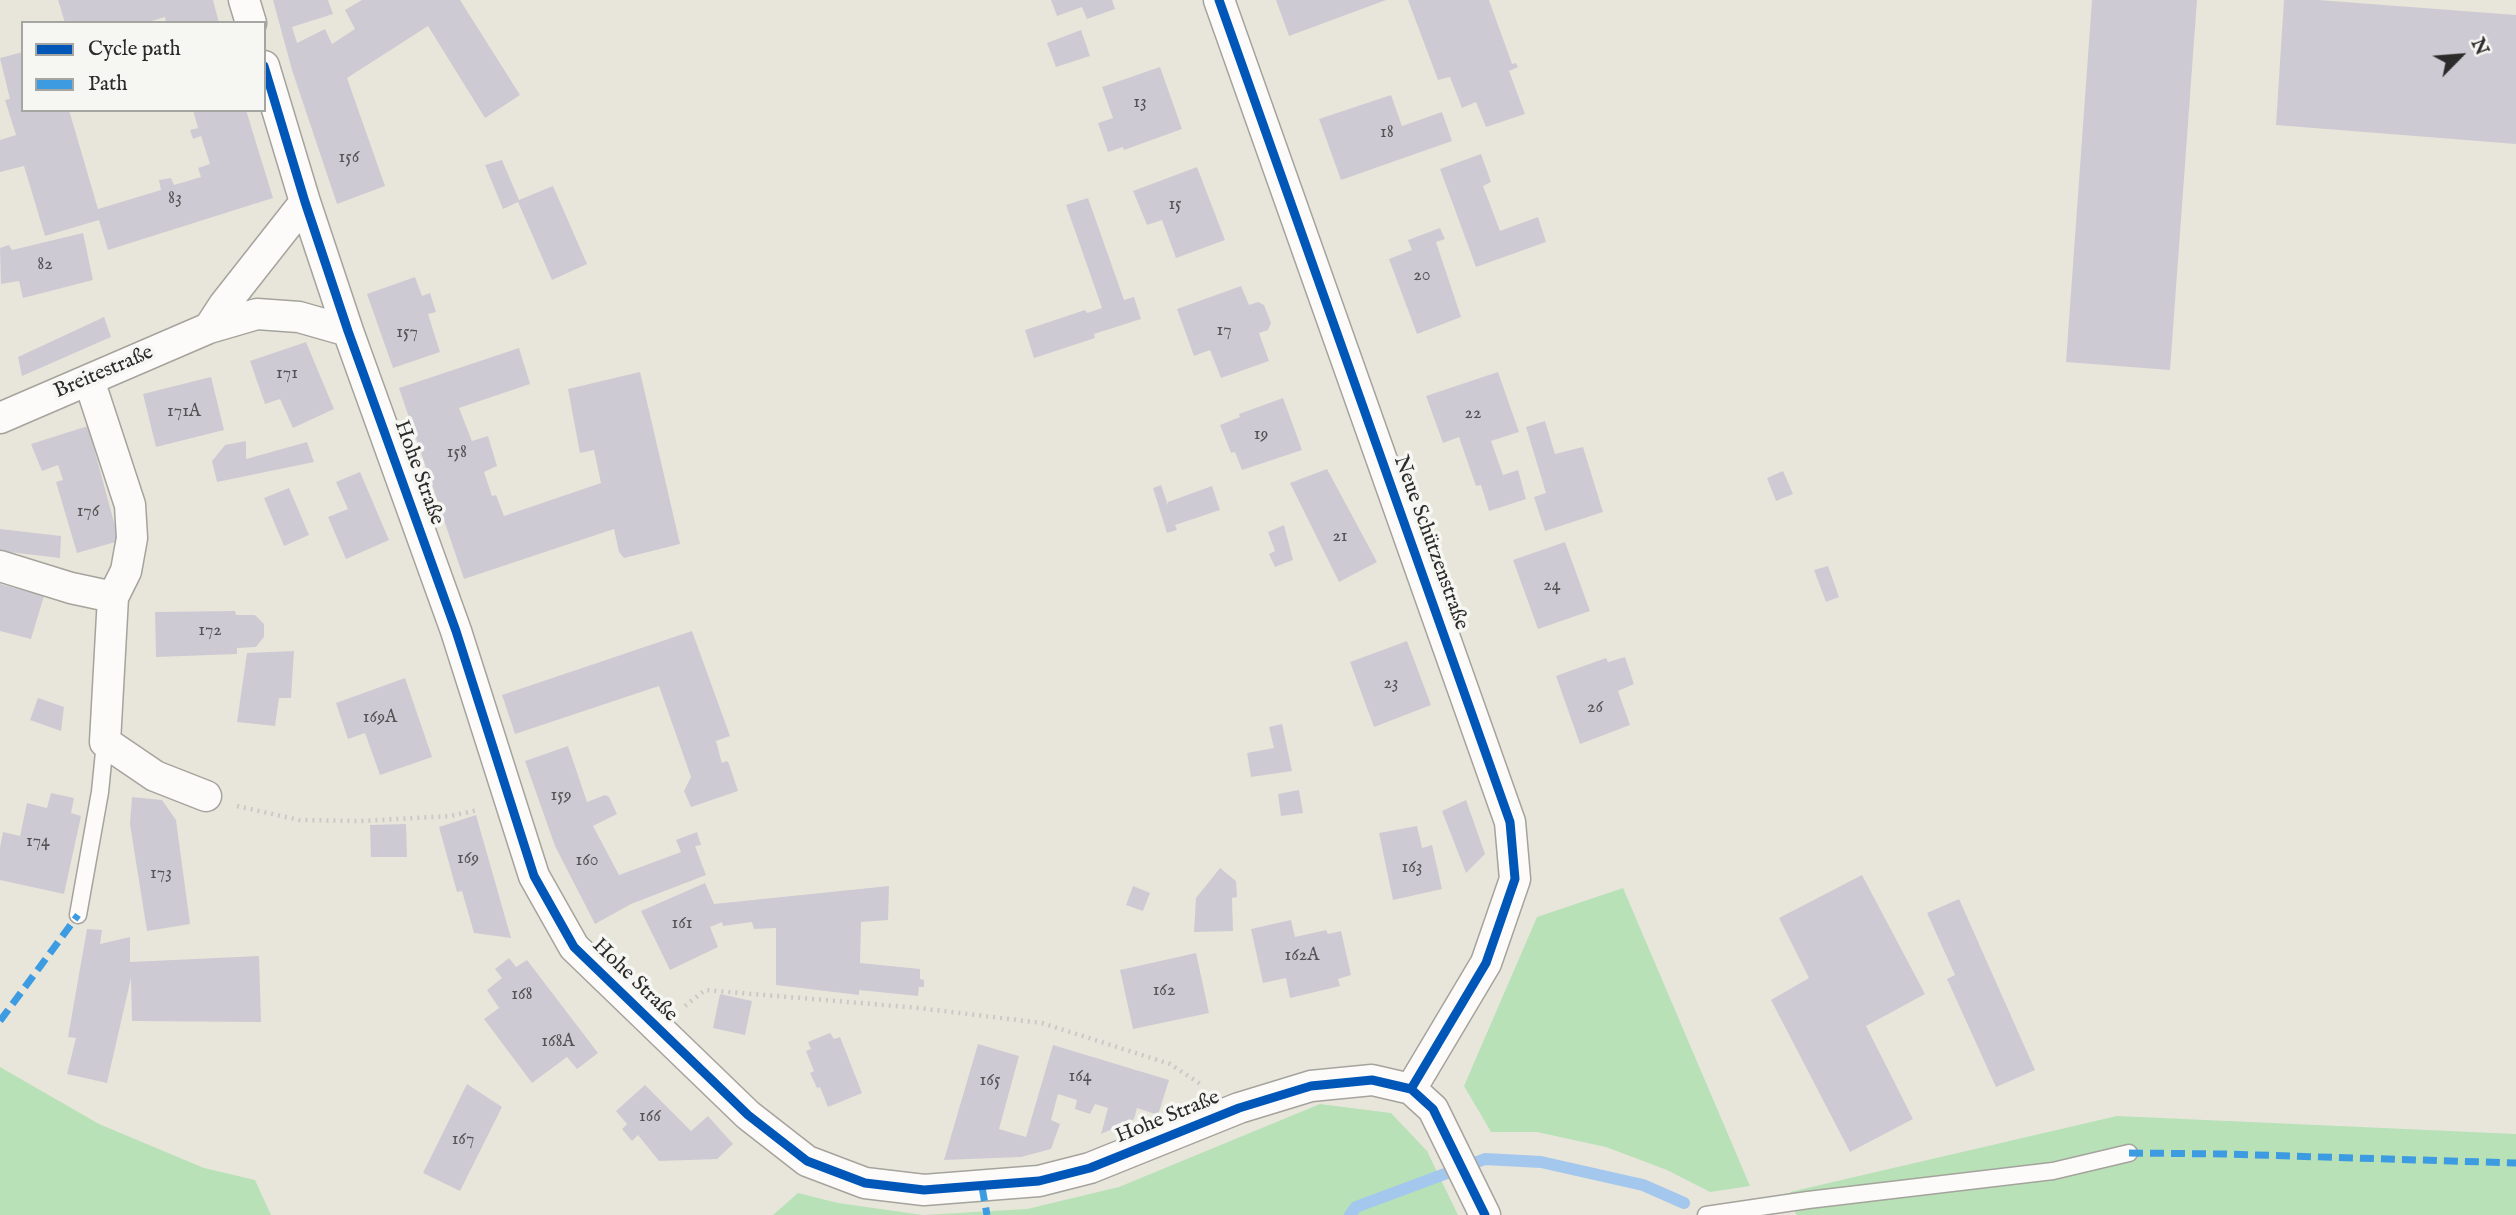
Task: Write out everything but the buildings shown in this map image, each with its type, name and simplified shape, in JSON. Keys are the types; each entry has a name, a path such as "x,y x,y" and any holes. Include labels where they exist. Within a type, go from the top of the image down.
{"street":[{"path":"244,0 250,21"},
{"name":"Neue Schützenstraße","path":"1219,0 1510,822 1515,879 1486,963 1411,1089"},
{"name":"Hohe Straße","path":"266,73 348,331 456,631 534,876 574,947 748,1115 807,1161 865,1183 924,1190 1039,1181 1090,1168 1239,1108 1311,1086 1372,1080 1411,1089"},
{"path":"209,328 305,202"},
{"name":"Breitestraße","path":"0,418 209,328 257,314 299,317 348,331"},
{"path":"89,380 130,505 132,538 126,571 113,597 105,742 155,776 205,796"},
{"path":"0,566 71,588 113,597"},
{"path":"1411,1089 1433,1110 1485,1215"}],"lane":[{"path":"78,915 100,792 105,742"},
{"path":"1706,1215 2053,1171 2129,1153"}],"path":[{"path":"205,796 254,811 299,820 361,821 451,816 510,803"},
{"path":"657,1029 705,990 919,1008 1042,1023 1170,1064 1239,1108"}],"green space":[{"path":"1623,888 1750,1186 1710,1192 1667,1170 1606,1147 1537,1132 1491,1132 1464,1086 1537,917"},
{"path":"0,1067 99,1124 204,1168 255,1180 271,1215 0,1215"},
{"path":"1320,1104 1391,1113 1427,1151 1458,1215 923,1215 1027,1209 1119,1187"},
{"path":"2117,1116 2516,1134 2516,1215 1796,1215 1790,1192"},
{"path":"798,1193 838,1203 923,1215 773,1215"}],"waterway":[{"path":"1350,1215 1356,1207 1485,1159 1541,1162 1643,1185 1684,1203"}],"marked path":[{"path":"0,1021 78,915"},
{"path":"2129,1153 2516,1163"},
{"path":"982,1187 987,1215"}],"cycle path":[{"path":"1219,0 1510,822 1515,879 1486,963 1411,1089"},
{"path":"266,73 348,331 456,631 534,876 574,947 748,1115 807,1161 865,1183 924,1190 1039,1181 1090,1168 1239,1108 1311,1086 1372,1080 1411,1089"},
{"path":"1411,1089 1433,1109 1485,1215"}]}
